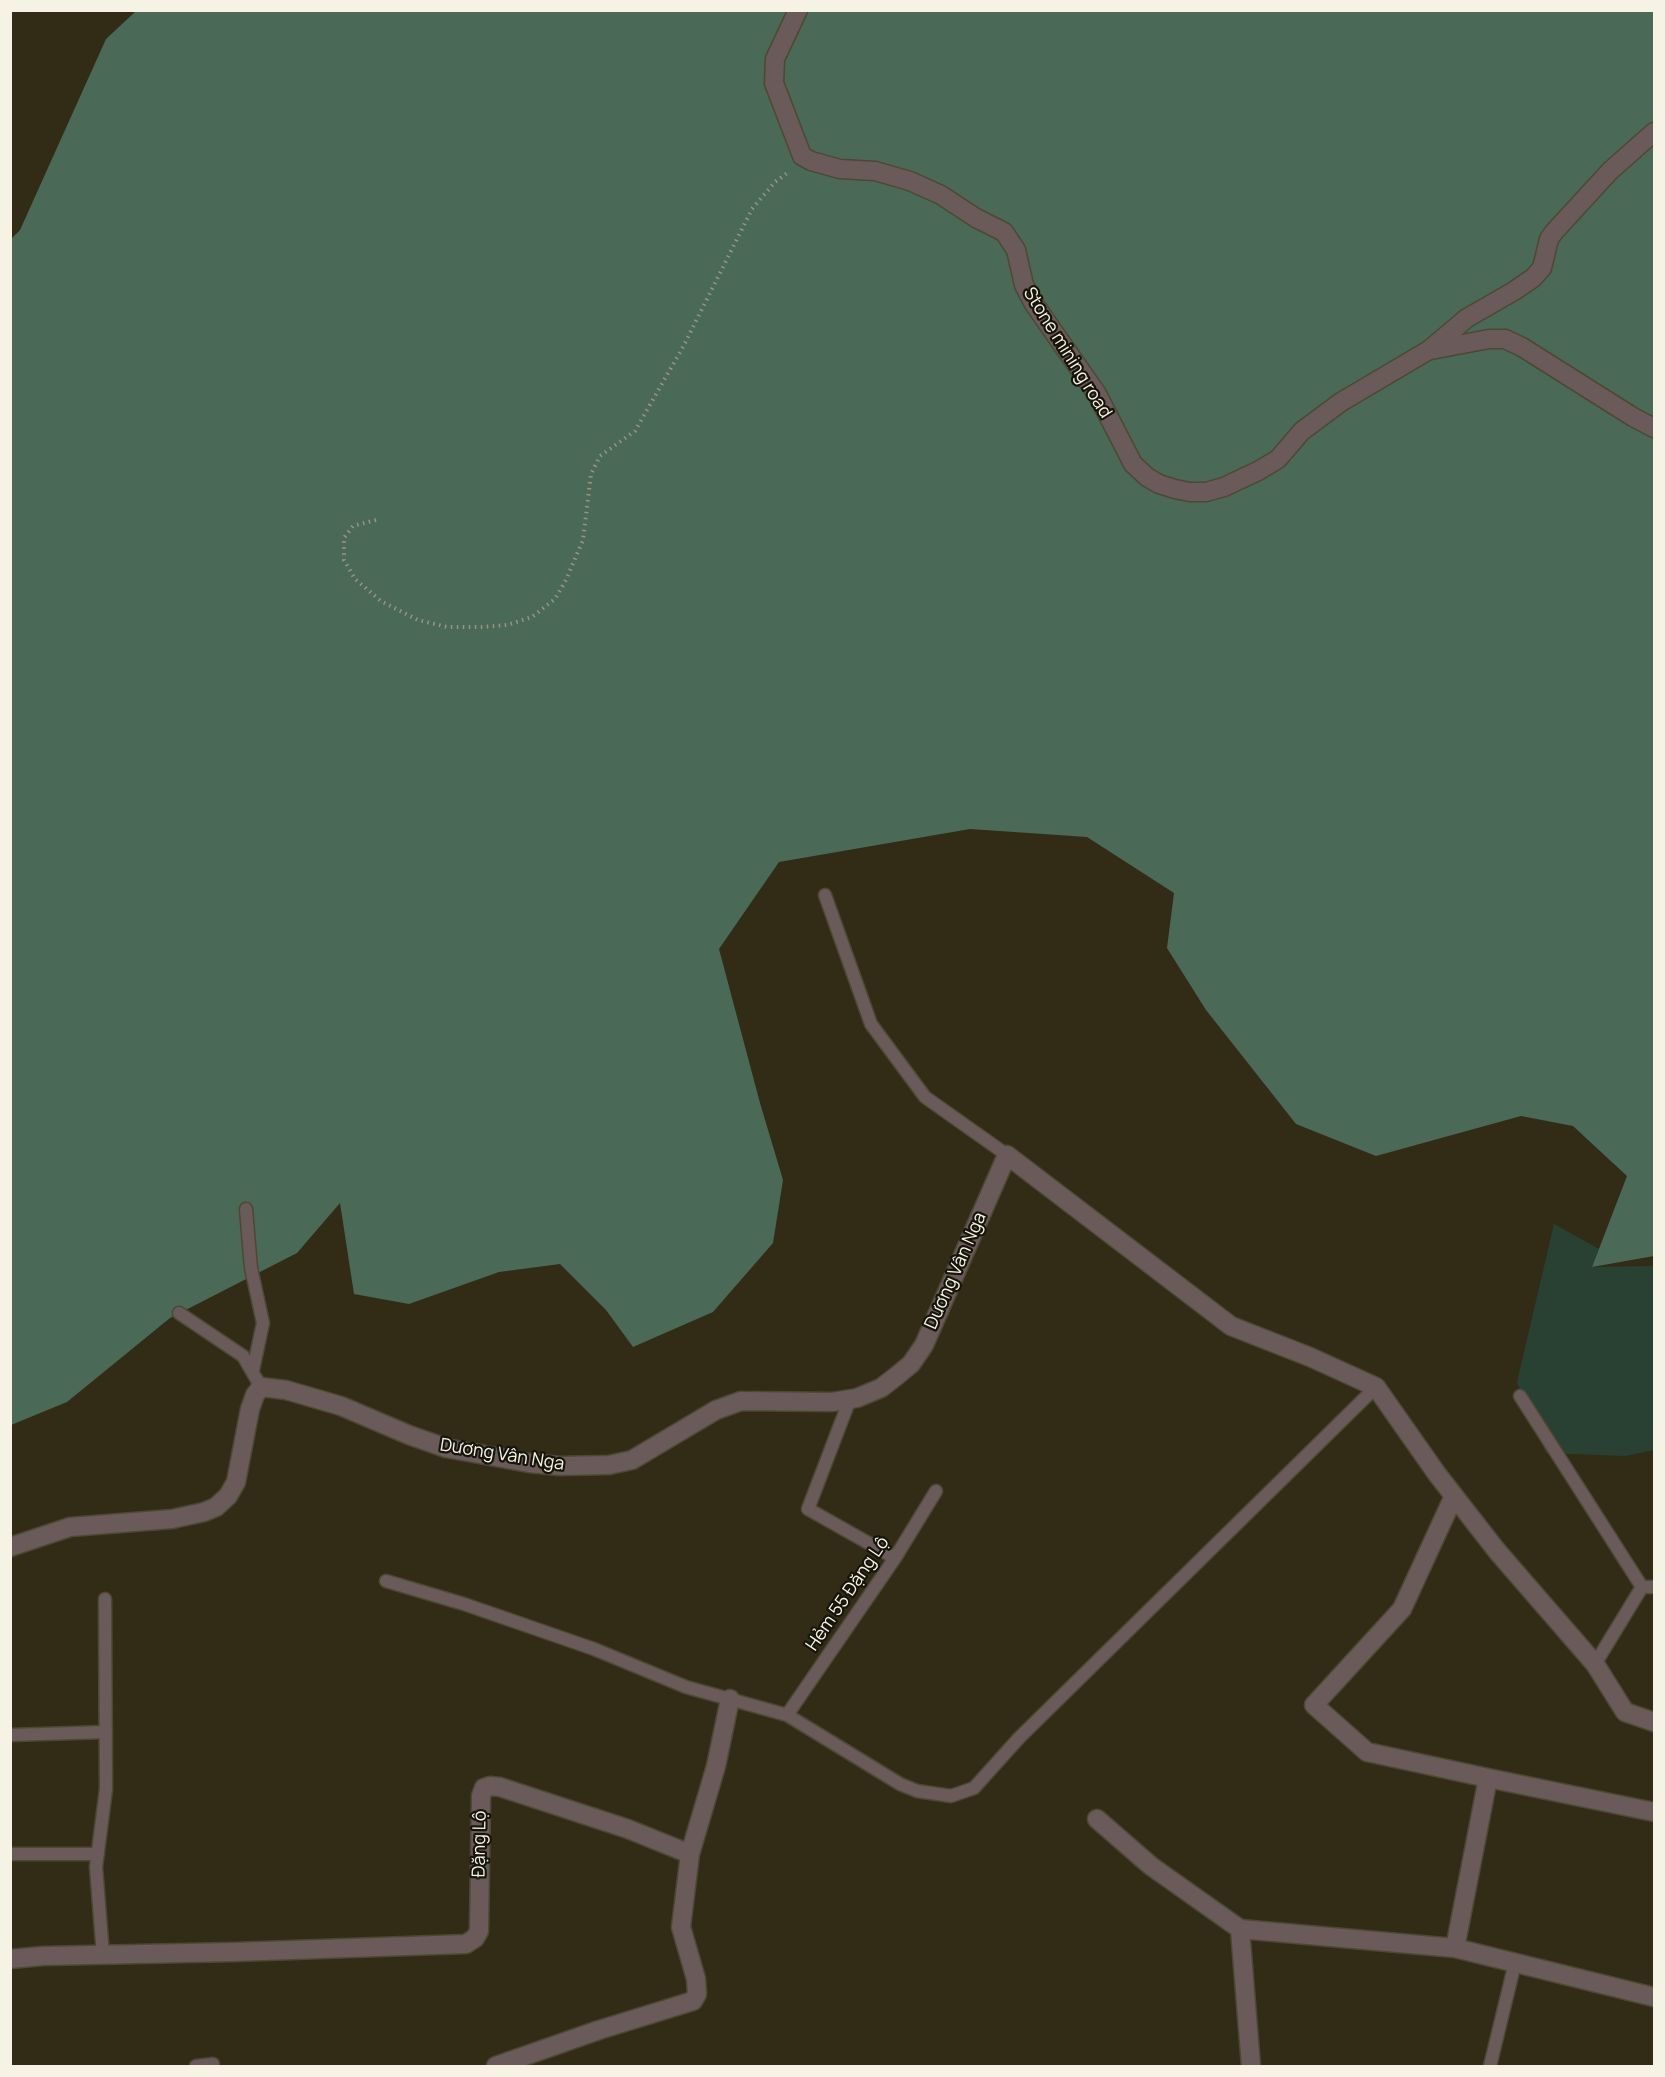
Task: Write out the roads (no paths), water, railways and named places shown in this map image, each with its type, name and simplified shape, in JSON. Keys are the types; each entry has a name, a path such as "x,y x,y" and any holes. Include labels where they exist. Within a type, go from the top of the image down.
{"street":[{"name":"Stone mining road","path":"798,10 775,59 774,83 802,156 811,161 840,169 875,171 910,181 941,195 976,218 1004,232 1016,250 1024,285 1034,304 1096,394 1133,464 1147,477 1175,489 1190,492 1206,492 1224,487 1278,459 1302,431 1341,402 1429,350 1467,318 1533,278 1542,268 1549,239 1554,232 1610,171 1654,132"},
{"name":"Stone mining road","path":"1429,350 1489,339 1505,339 1522,347 1654,428"},
{"path":"1007,1155 1231,1326 1310,1357 1376,1387 1454,1496 1497,1551 1595,1664 1625,1712 1654,1722"},
{"name":"Dương Vân Nga","path":"261,1387 286,1390 341,1406 408,1435 446,1448 529,1463 570,1466 609,1465 632,1460 707,1415 741,1401 815,1402 850,1399 881,1388 911,1364 924,1345 1007,1155"},
{"path":"10,1547 70,1527 172,1519 216,1507 228,1496 236,1482 250,1409 261,1387"},
{"path":"1454,1496 1402,1609 1314,1705 1367,1752 1654,1812"},
{"path":"496,2067 588,2034 693,2001 697,1995 696,1979 681,1927 690,1854 716,1766 730,1699"},
{"path":"1455,1948 1488,1778"},
{"name":"Đặng Lộ","path":"10,1959 43,1956 466,1944 476,1938 479,1931 481,1796 484,1788 490,1786 500,1787 628,1829 690,1854"},
{"path":"1096,1819 1151,1866 1240,1929 1455,1948 1654,1997"},
{"path":"1240,1929 1251,2067"}],"lane":[{"path":"825,895 871,1024 925,1097 1007,1155"},
{"path":"246,1209 251,1268 263,1323 253,1370"},
{"path":"179,1314 243,1356 261,1387"},
{"path":"386,1581 464,1604 594,1649 686,1687 787,1715 900,1784 917,1791 951,1796 974,1788 1027,1730 1376,1387"},
{"path":"1520,1396 1648,1587 1595,1664"},
{"path":"850,1399 808,1509 895,1558"},
{"name":"Hẻm 55 Đặng Lộ","path":"787,1715 895,1558 936,1491"},
{"path":"103,1955 96,1867 106,1789 105,1599"},
{"path":"10,1735 106,1732"},
{"path":"10,1854 98,1854"},
{"path":"1490,2067 1515,1963"},
{"path":"196,2067 213,2064"}]}
